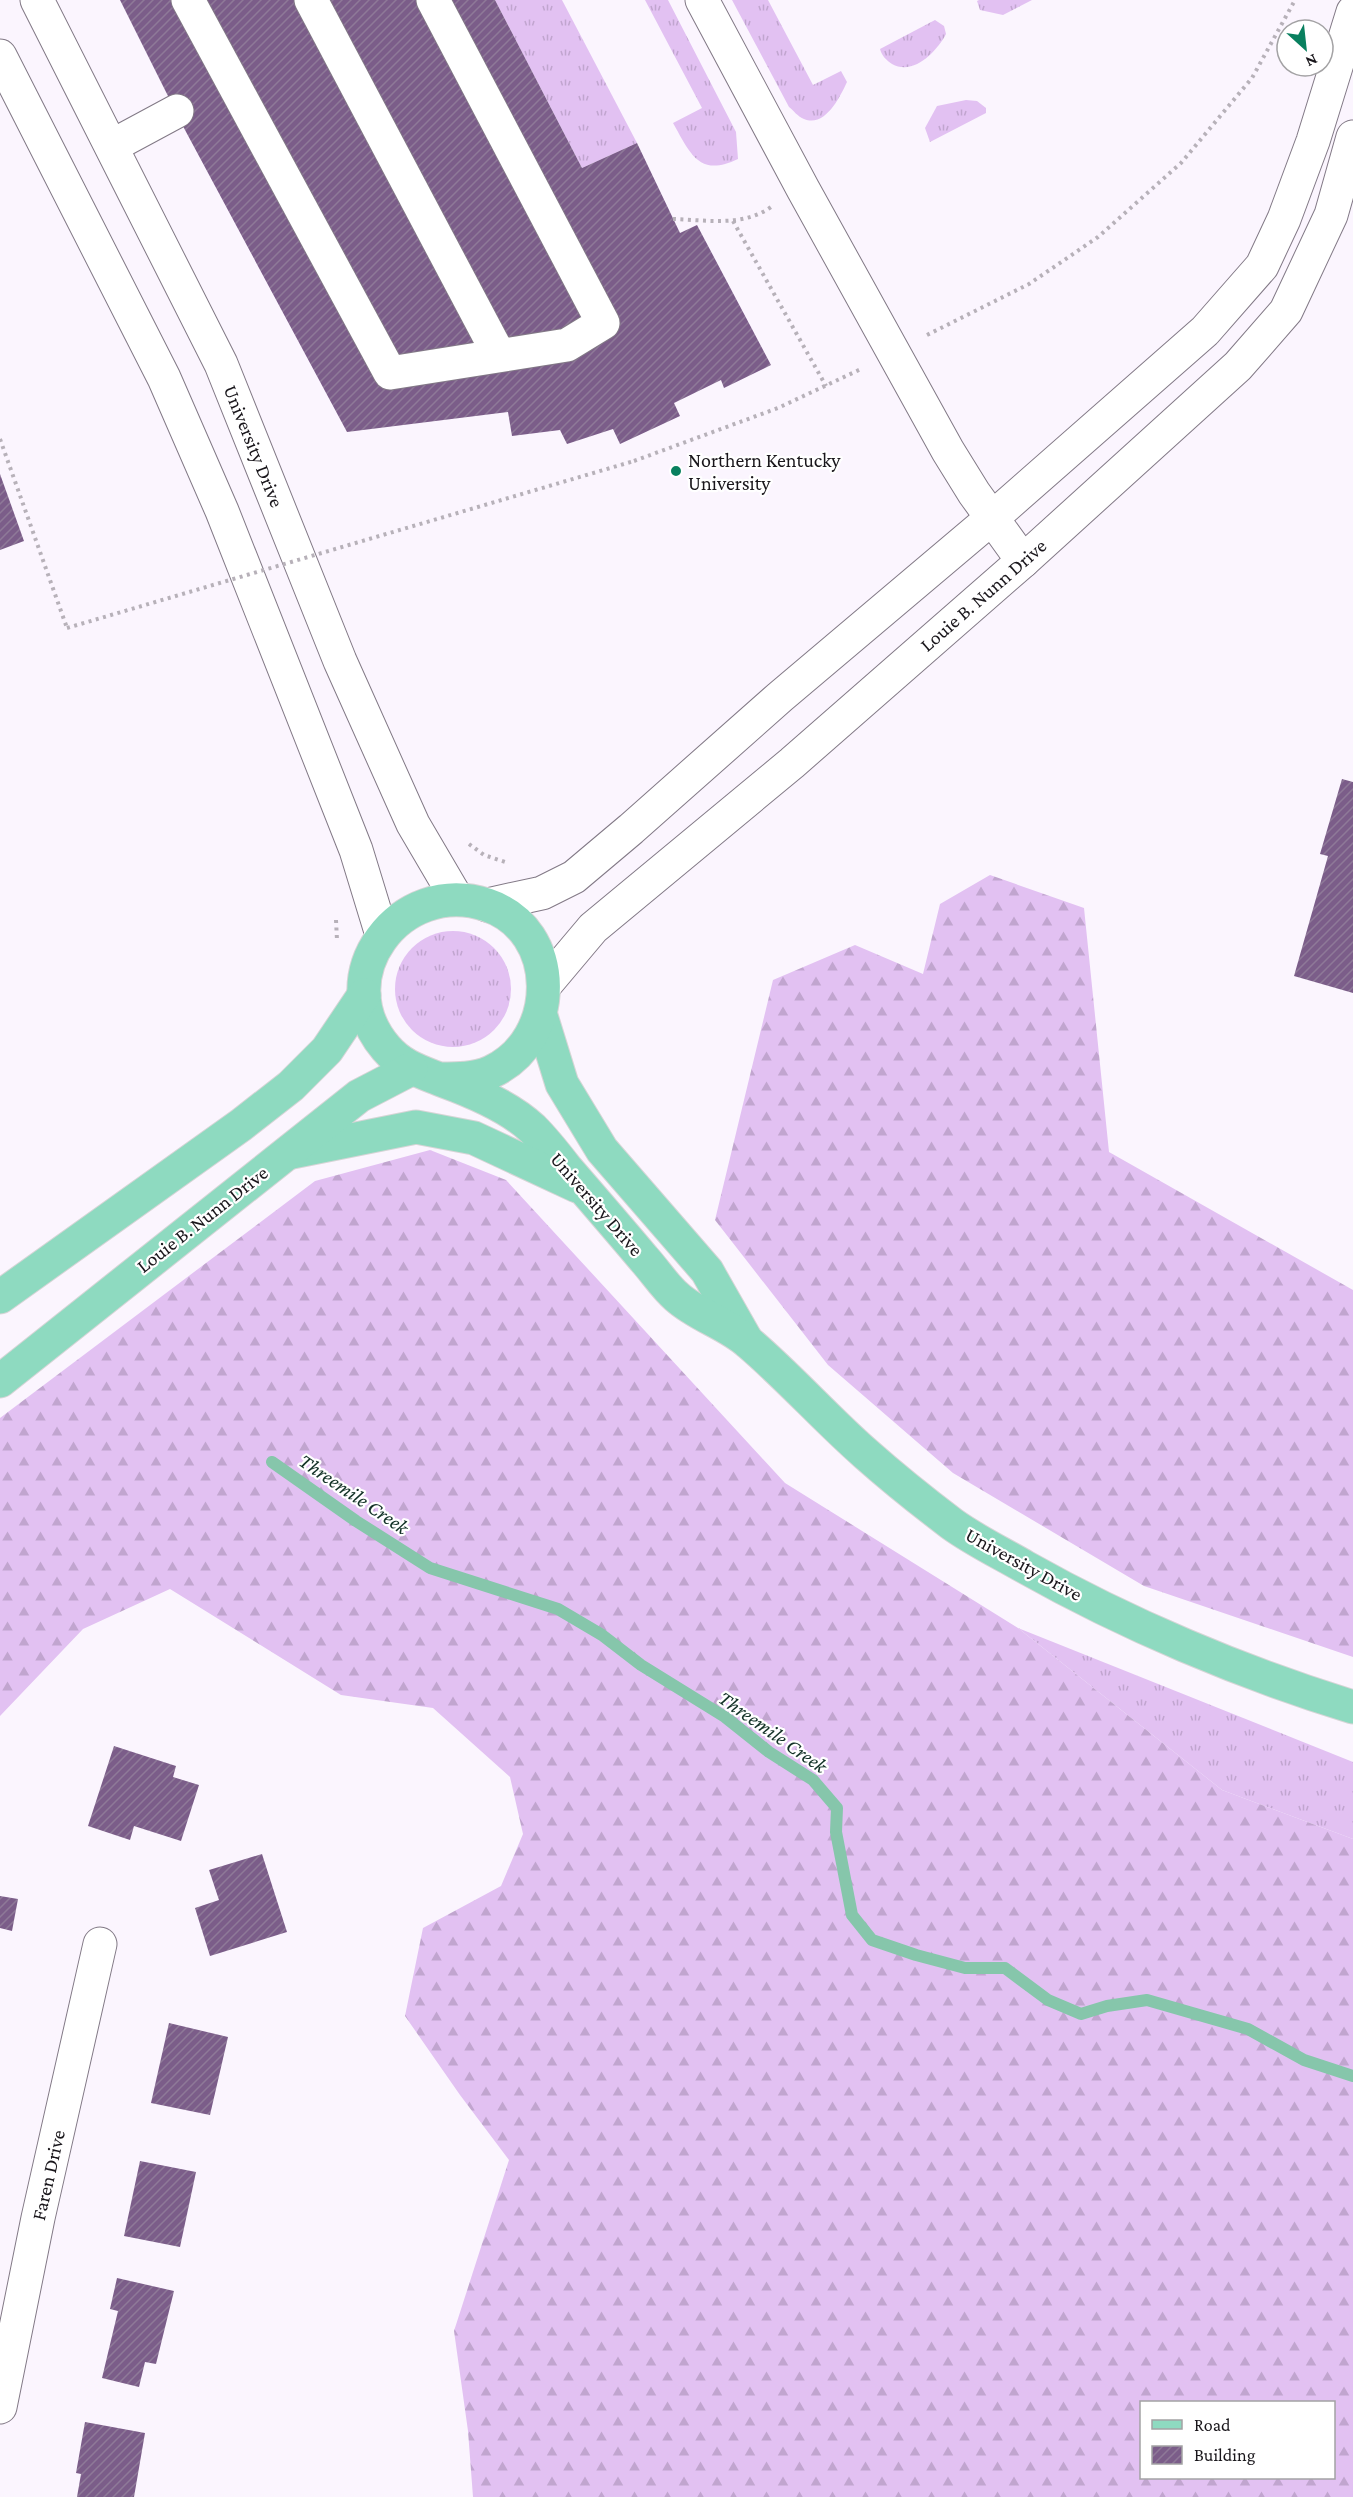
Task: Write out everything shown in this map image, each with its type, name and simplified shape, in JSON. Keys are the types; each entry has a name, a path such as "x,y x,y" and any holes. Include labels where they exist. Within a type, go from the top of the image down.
{"main road":[{"name":"University Drive","path":"746,1339 707,1271 602,1150 562,1084 543,1000 538,954 528,937 514,922 472,902 425,904 405,914 382,935 368,963 364,995 370,1022 377,1036 387,1049 426,1074 494,1103 532,1128 677,1298 746,1339 866,1454 956,1526 1068,1591 1184,1645 1353,1707"},
{"path":"0,1297 224,1138 291,1086 327,1050 364,995"},
{"path":"426,1074 472,1078 503,1065 526,1044 543,1000"},
{"name":"Louie B. Nunn Drive","path":"0,1380 359,1096 426,1074"},
{"path":"288,1152 361,1140 416,1127 474,1138 585,1189"}],"street":[{"name":"University Drive","path":"37,0 221,364 340,661 413,824 472,902"},
{"path":"188,0 390,373 567,345 603,323 433,0"},
{"path":"311,0 499,355"},
{"path":"702,0 802,189 948,452 1023,561"},
{"path":"472,902 542,893 574,877 780,697 992,518 1205,331 1262,266 1284,219 1313,141 1353,12"},
{"path":"0,56 164,378 222,511 356,850 382,935"},
{"path":"112,146 177,111"},
{"name":"Louie B. Nunn Drive","path":"543,1000 593,928 792,763 1023,561 1238,366 1286,311 1331,215 1351,147 1313,141"},
{"name":"Faren Drive","path":"0,2407 38,2218 100,1944"}],"path":[{"path":"926,336 1029,284 1098,237 1181,163 1252,78 1295,0"},
{"path":"673,219 733,220 758,216 802,189"},
{"path":"733,220 826,386"},
{"path":"0,439 67,628 634,461 778,408 866,366"},
{"path":"461,837 484,855 506,862 516,861"},
{"path":"335,914 337,936 335,945"}],"green space":[{"path":"495,0 562,0 637,143 582,168"},
{"path":"645,0 668,0 736,132 738,159 714,166 705,164 691,153 685,144 673,123 702,108"},
{"path":"732,0 768,0 813,85 841,71 847,82 831,110 812,121 804,119 789,107"},
{"path":"1032,0 1003,15 980,10 977,1"},
{"path":"935,20 944,26 946,34 937,48 924,60 908,67 900,67 892,64 883,56 880,49"},
{"path":"966,100 977,101 986,108 986,113 930,142 925,128 937,106"},
{"path":"990,875 1084,908 1109,1152 1353,1290 1353,1657 1144,1586 953,1473 828,1365 715,1220 773,980 855,945 923,974 940,904"},
{"path":"453,931 475,936 494,948 506,967 511,989 506,1011 494,1030 475,1042 453,1047 431,1042 412,1030 400,1011 395,989 400,967 412,948 431,936"},
{"path":"430,1150 506,1180 785,1483 1018,1628 1222,1790 1353,1839 1353,2497 473,2497 468,2431 454,2331 509,2160 405,2016 423,1928 501,1886 523,1834 510,1777 433,1708 341,1695 170,1589 83,1629 0,1716 0,1418 315,1181"},
{"path":"1018,1628 1353,1762 1353,1839 1222,1790"}],"building":[{"path":"120,0 495,0 582,168 637,143 680,233 697,225 771,365 724,388 721,380 674,403 680,416 620,444 613,429 567,444 560,430 512,436 508,412 347,432 185,130"},
{"path":"0,474 24,541 0,550"},
{"path":"1342,779 1353,782 1353,993 1294,976 1328,856 1320,854"},
{"path":"114,1746 176,1766 173,1777 199,1785 181,1841 134,1826 130,1840 88,1826"},
{"path":"262,1854 287,1932 210,1956 195,1908 219,1900 209,1870"},
{"path":"0,1896 18,1899 12,1931 0,1928"},
{"path":"169,2023 228,2037 210,2115 151,2103"},
{"path":"140,2161 196,2172 180,2247 124,2236"},
{"path":"117,2278 174,2291 156,2364 145,2362 139,2387 102,2378 118,2311 110,2309"},
{"path":"85,2422 145,2433 134,2497 77,2497 81,2474 76,2473"}],"waterway":[{"name":"Threemile Creek","path":"272,1462 356,1521 430,1568 558,1609 602,1635 641,1665 725,1717 769,1752 813,1780 837,1808 836,1832 852,1915 872,1940 965,1968 1005,1968 1048,2000 1081,2014 1107,2006 1147,2000 1248,2029 1304,2060 1353,2076"}],"place":[{"name":"Northern Kentucky University","path":"676,471"}]}
